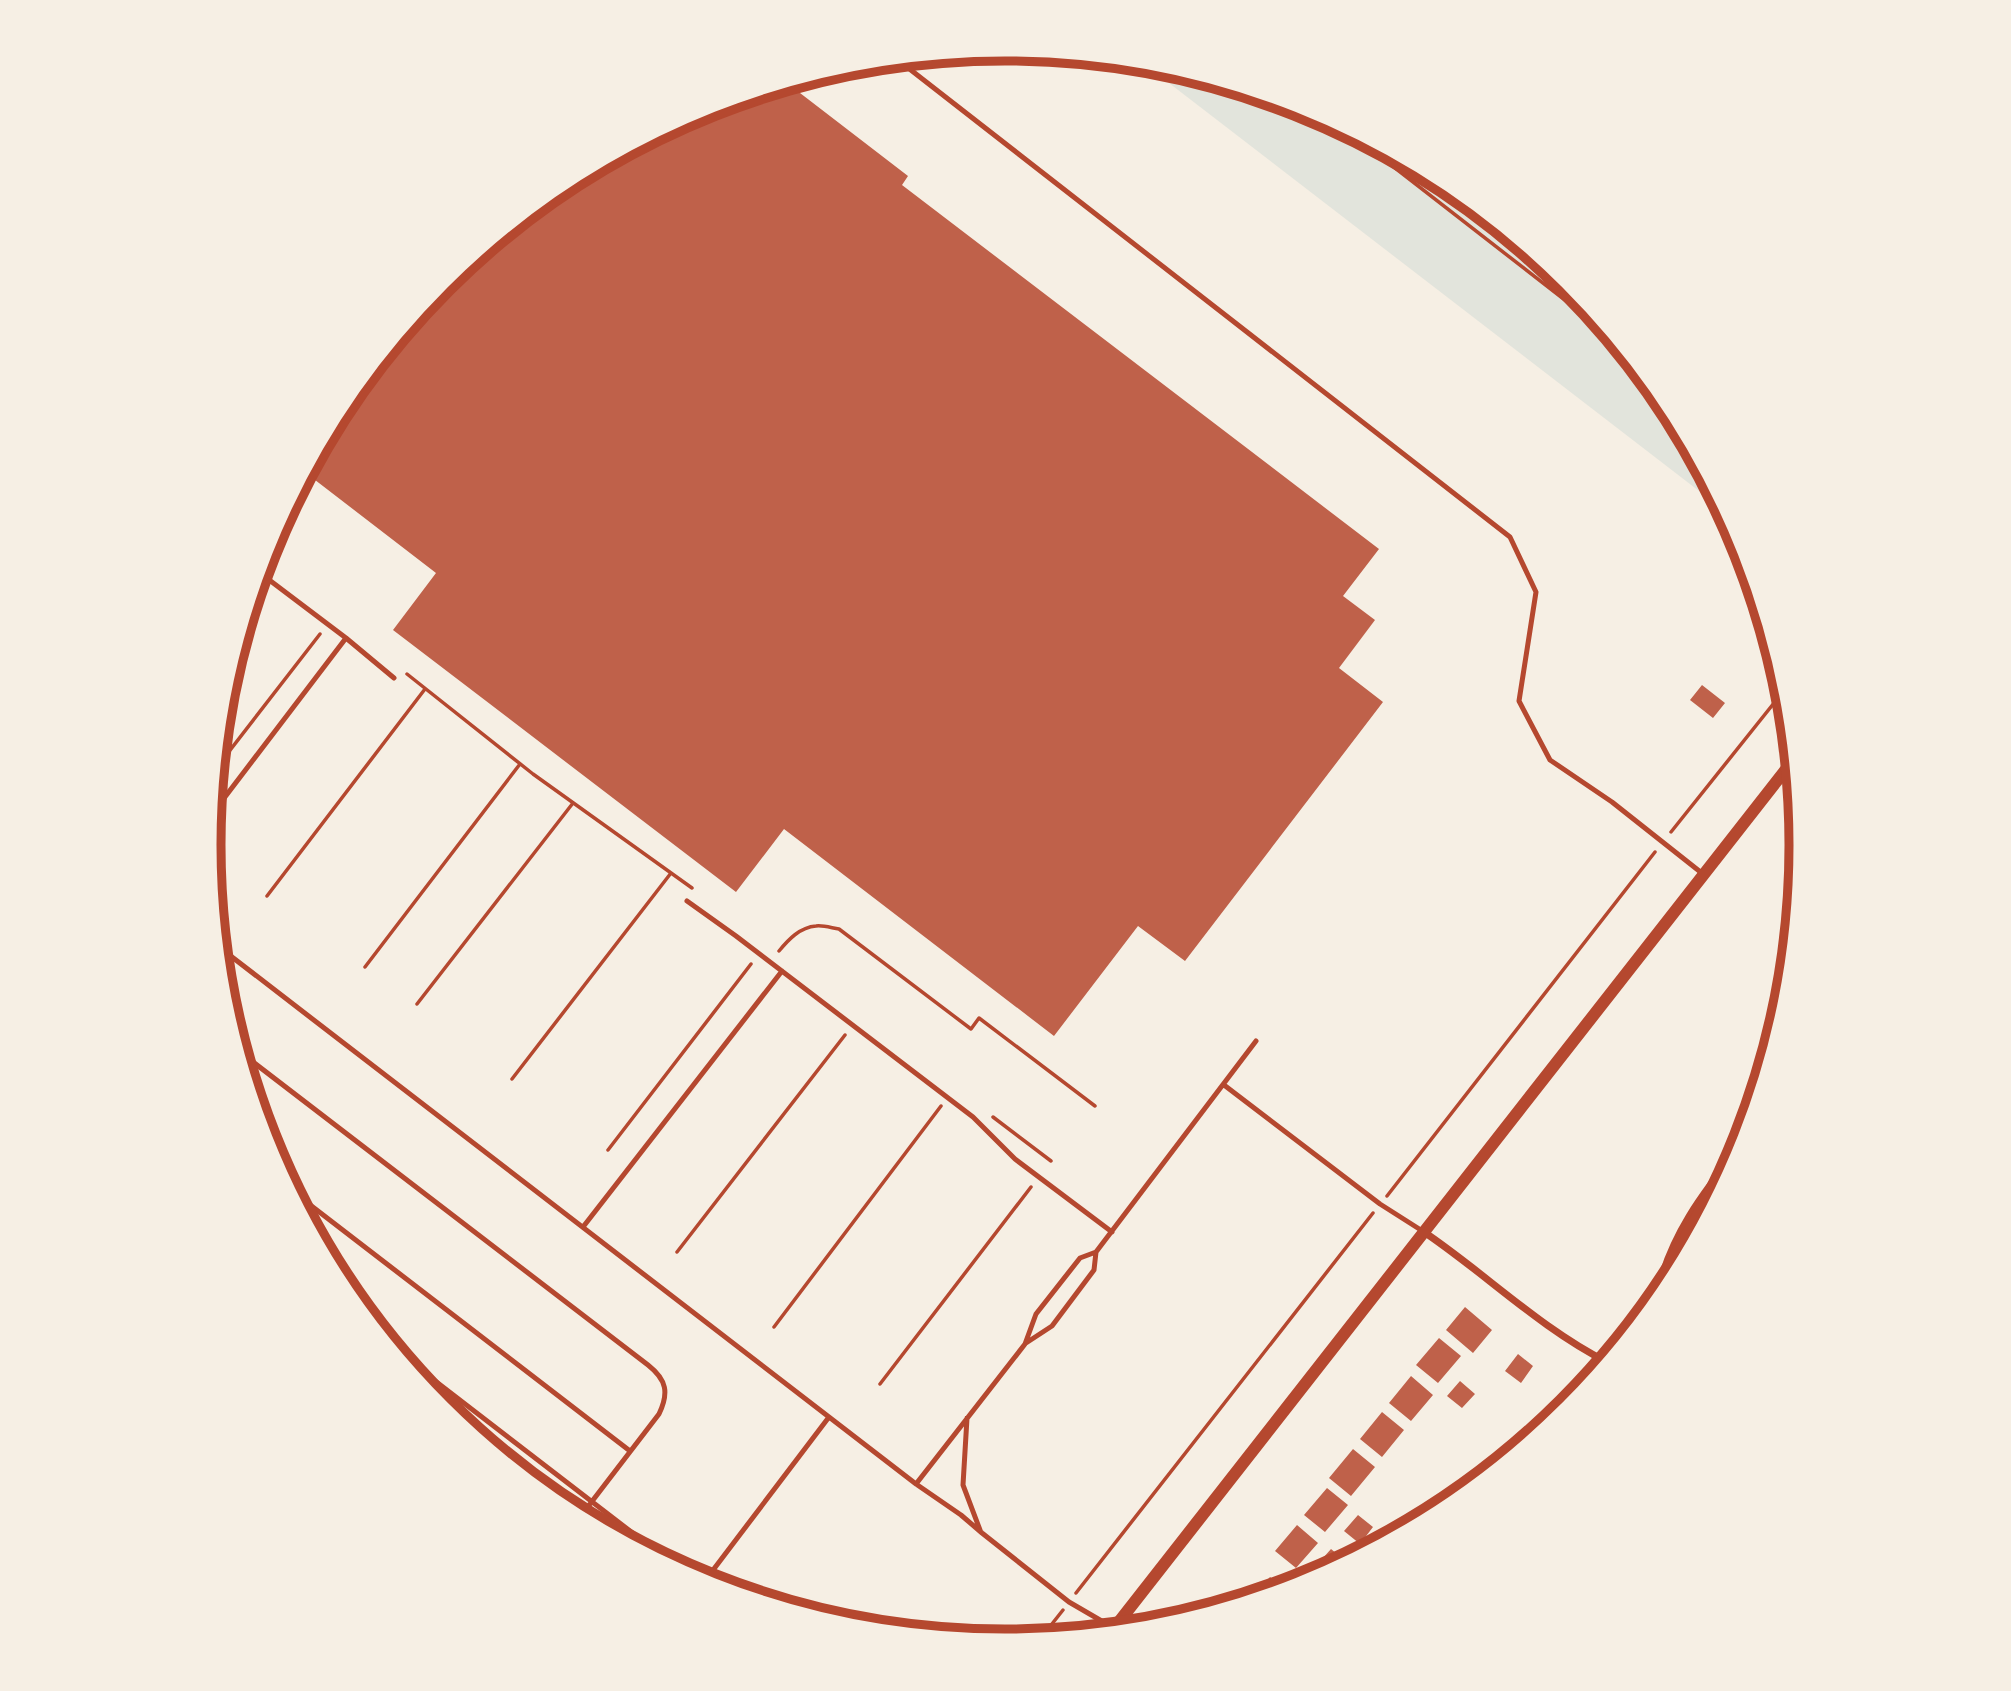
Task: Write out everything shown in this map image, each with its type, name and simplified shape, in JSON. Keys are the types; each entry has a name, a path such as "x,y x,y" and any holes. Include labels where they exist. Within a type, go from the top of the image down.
{"street":[{"path":"1121,1621 1786,770"},
{"path":"1663,1272 1685,1223 1716,1178"},
{"path":"1424,1232 1545,1325 1600,1358"}],"lane":[{"path":"908,68 1510,537 1536,592 1519,701 1550,760 1612,802 1703,874"},
{"path":"268,579 394,678"},
{"path":"223,800 346,638"},
{"path":"687,901 973,1117 1015,1159 1112,1232"},
{"path":"229,955 916,1484 961,1515 1069,1602 1103,1623"},
{"path":"583,1227 782,971"},
{"path":"916,1484 1025,1344 1036,1314 1080,1258 1096,1252 1256,1041"},
{"path":"252,1061 660,1377 665,1388 665,1402 659,1414 586,1508"},
{"path":"1224,1085 1380,1204 1424,1232"},
{"path":"308,1203 630,1451"},
{"path":"1025,1344 1052,1326 1094,1270 1096,1252"},
{"path":"427,1374 641,1540"},
{"path":"711,1572 830,1417"},
{"path":"967,1418 963,1485 982,1533"}],"path":[{"path":"1379,156 1579,311"},
{"path":"274,565 277,568"},
{"path":"227,754 328,624"},
{"path":"404,672 520,764 692,889"},
{"path":"267,896 425,689"},
{"path":"1675,827 1776,700"},
{"path":"365,967 520,764"},
{"path":"417,1004 573,803"},
{"path":"1394,1187 1649,859"},
{"path":"512,1079 671,873"},
{"path":"785,956 779,951 790,937 802,930 816,926 839,929 971,1029 979,1018 1095,1106"},
{"path":"608,1150 759,954"},
{"path":"677,1252 852,1025"},
{"path":"774,1327 947,1097"},
{"path":"987,1112 1051,1161"},
{"path":"880,1384 1032,1185"},
{"path":"1096,1567 1368,1220"}],"shaded area":[{"path":"1161,77 1258,103 1306,121 1398,166 1483,223 1560,291 1628,368 1685,453 1709,498"}],"building":[{"path":"796,90 908,176 902,185 1379,549 1343,596 1375,620 1339,668 1383,702 1185,961 1138,926 1054,1036 784,829 736,892 393,630 436,573 313,478 353,410 383,368 416,328 488,256 570,193 613,166 705,121"},
{"path":"1702,685 1725,703 1713,718 1690,700"},
{"path":"1465,1307 1492,1330 1473,1353 1446,1330"},
{"path":"1439,1338 1461,1356 1438,1383 1416,1365"},
{"path":"1518,1354 1533,1366 1521,1383 1505,1371"},
{"path":"1411,1376 1433,1395 1411,1421 1389,1403"},
{"path":"1460,1381 1475,1394 1462,1408 1447,1396"},
{"path":"1382,1412 1404,1430 1382,1457 1360,1439"},
{"path":"1353,1449 1375,1467 1351,1496 1329,1478"},
{"path":"1327,1488 1348,1505 1325,1532 1304,1515"},
{"path":"1358,1515 1373,1527 1360,1544 1344,1531"},
{"path":"1297,1525 1318,1543 1296,1568 1275,1551"},
{"path":"1331,1549 1339,1555 1317,1565"},
{"path":"1270,1577 1276,1581 1261,1587"}]}
